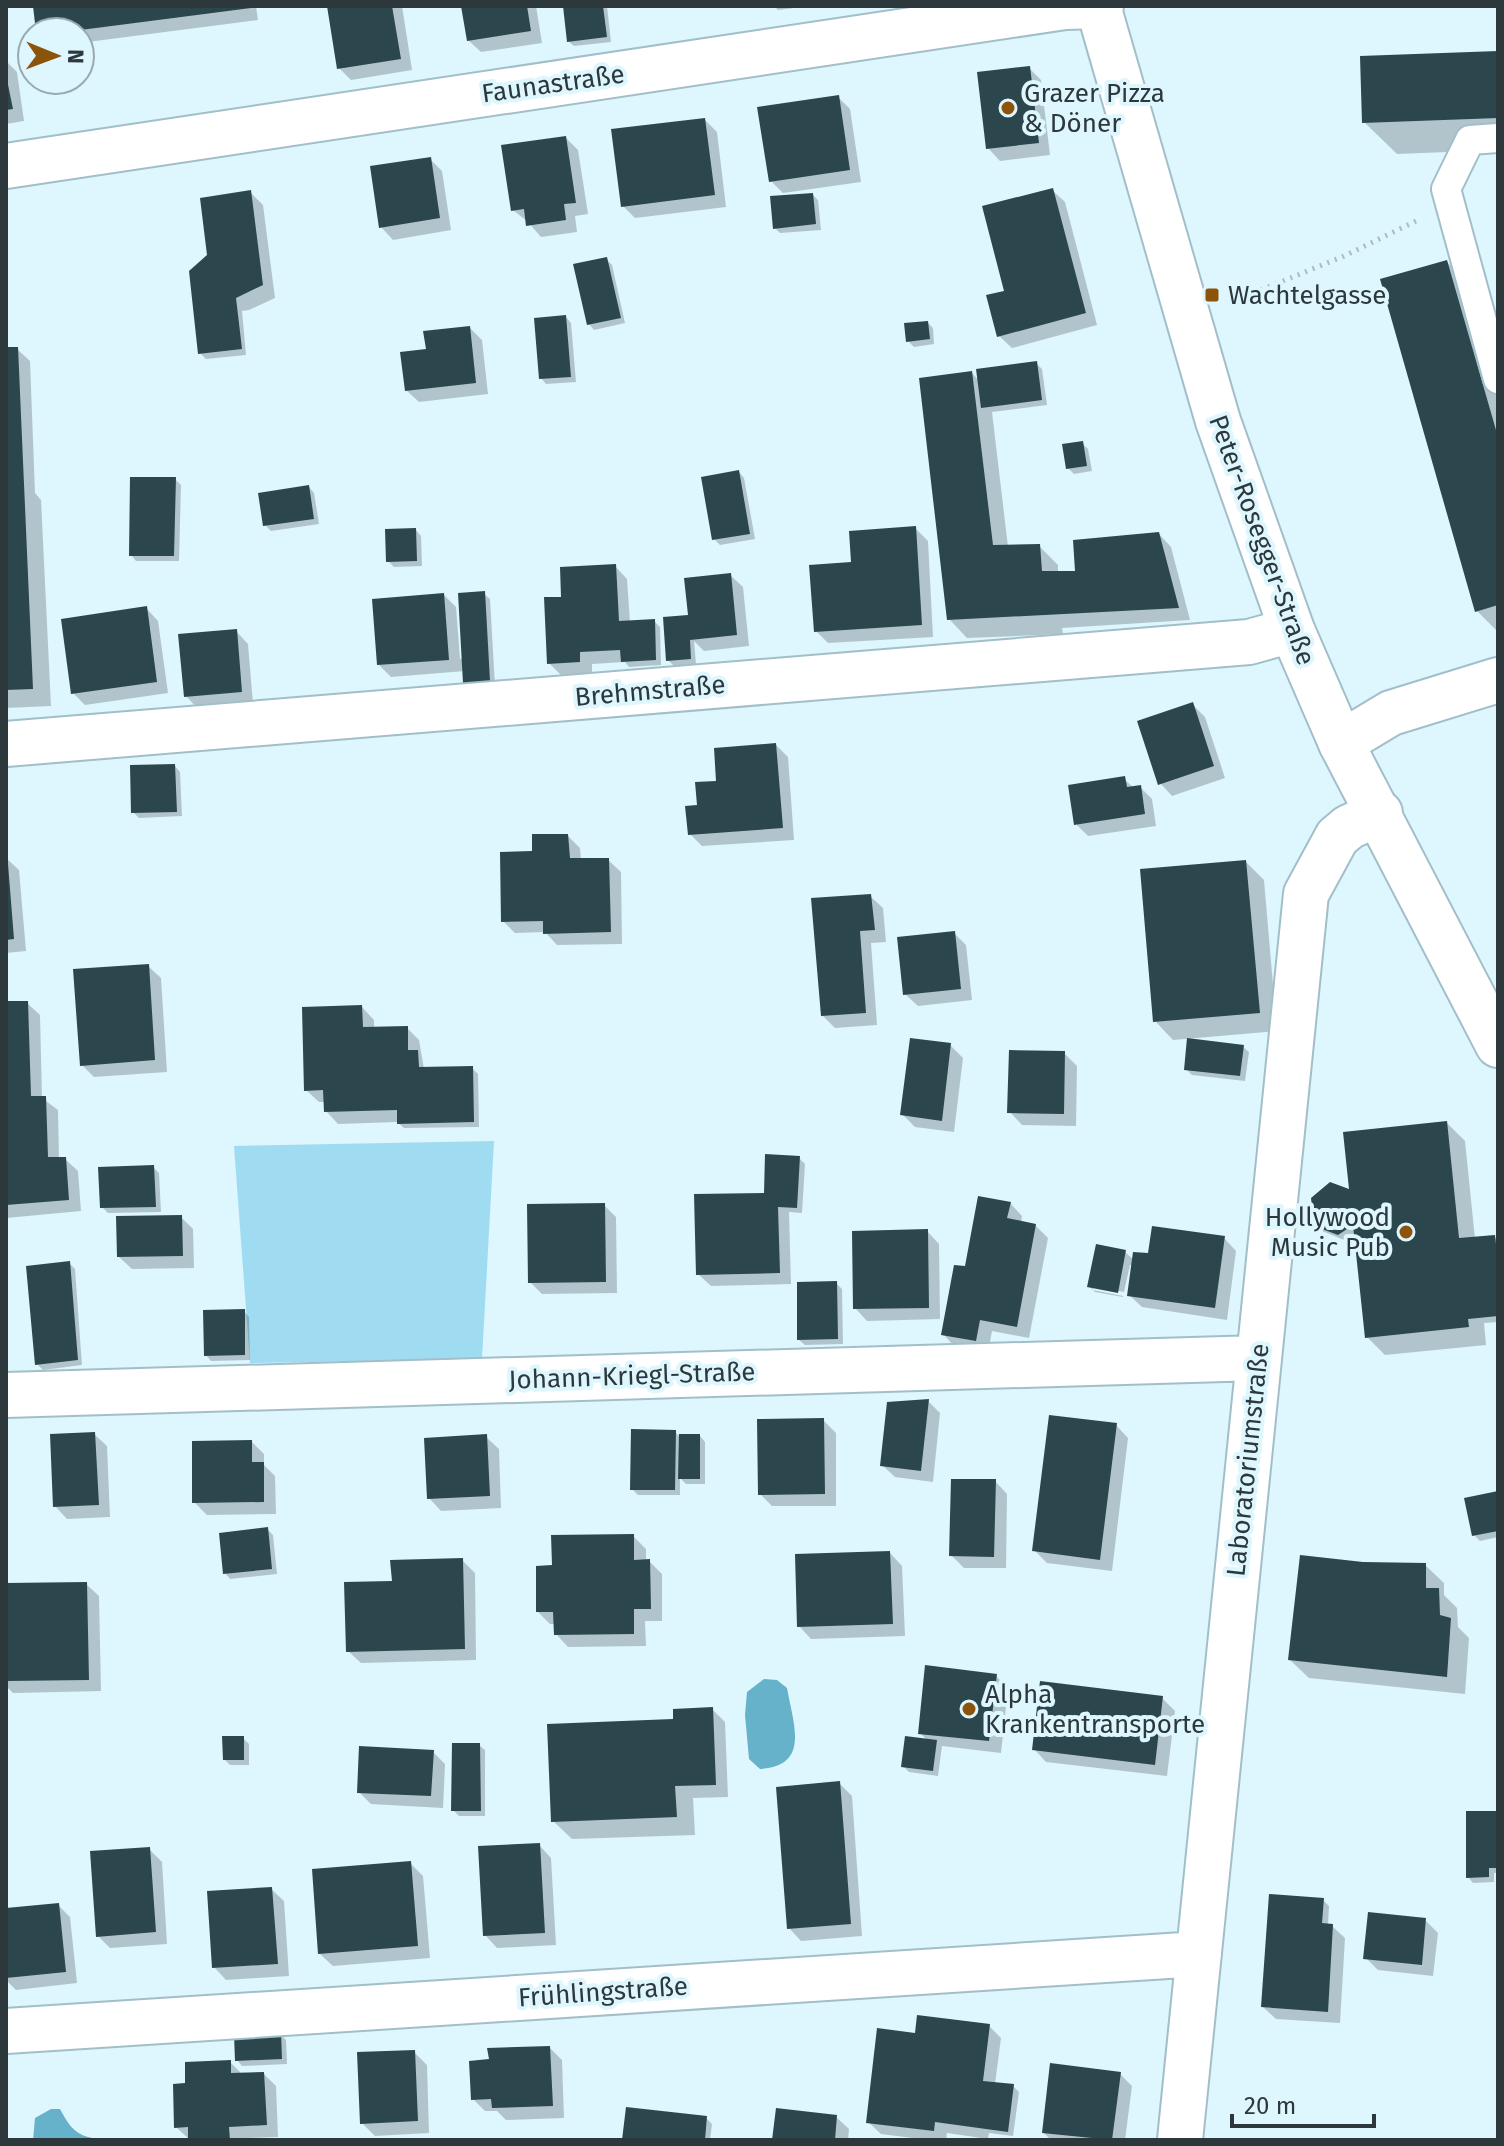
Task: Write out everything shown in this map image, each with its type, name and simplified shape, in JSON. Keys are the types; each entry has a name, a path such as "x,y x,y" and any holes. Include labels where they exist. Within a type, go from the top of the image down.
{"street":[{"name":"Faunastraße","path":"6,166 1065,7 1099,6"},
{"name":"Peter-Rosegger-Straße","path":"1099,6 1218,421 1292,630 1341,743 1498,1045"},
{"name":"Brehmstraße","path":"6,744 1233,644 1292,630"},
{"path":"1341,743 1391,713 1498,680"},
{"name":"Laboratoriumstraße","path":"1180,2140 1306,894 1337,837 1349,827 1380,813"},
{"name":"Johann-Kriegl-Straße","path":"6,1395 1258,1358"},
{"name":"Frühlingstraße","path":"6,2031 1199,1954"}],"lane":[{"path":"1498,138 1470,140 1446,189 1498,379"}],"path":[{"path":"1229,303 1342,257 1417,220 1451,209"}],"shaded area":[{"path":"494,1141 482,1359 250,1363 234,1146"},
{"path":"764,1679 777,1680 787,1688 795,1740 787,1760 760,1769 749,1759 745,1715 747,1692"},
{"path":"51,2109 60,2109 78,2133 91,2138 115,2140 33,2140 35,2118"}],"building":[{"path":"33,6 251,6 96,28 96,16 34,16"},
{"path":"327,6 392,6 401,59 337,69"},
{"path":"461,6 527,6 531,31 467,41"},
{"path":"563,6 603,6 607,37 567,42"},
{"path":"1498,51 1498,118 1362,123 1360,56"},
{"name":"Grazer Pizza & Döner","path":"1030,66 1039,143 986,149 977,72"},
{"path":"6,75 13,109 6,110"},
{"path":"839,95 850,170 769,182 757,107"},
{"path":"705,118 715,195 621,207 611,129"},
{"path":"566,136 576,203 564,204 566,220 526,226 524,209 511,211 501,145"},
{"path":"431,157 440,218 379,228 370,166"},
{"path":"1053,188 1086,313 997,337 986,295 1004,291 982,206"},
{"path":"251,190 263,285 236,298 242,349 198,354 189,271 207,255 200,198"},
{"path":"813,193 816,224 773,229 770,196"},
{"path":"607,257 621,318 587,325 573,264"},
{"path":"1447,260 1498,437 1498,605 1475,612 1380,279"},
{"path":"566,315 571,377 539,379 534,318"},
{"path":"928,321 930,339 906,342 904,323"},
{"path":"470,326 476,383 405,391 400,352 426,349 423,331"},
{"path":"6,347 18,347 33,689 6,690"},
{"path":"1037,361 1042,400 981,408 976,369"},
{"path":"972,371 993,545 1040,544 1042,571 1075,571 1073,540 1159,532 1179,608 947,620 919,378"},
{"path":"1083,441 1087,466 1066,469 1062,444"},
{"path":"739,470 750,534 712,540 701,477"},
{"path":"130,477 176,477 174,556 129,556"},
{"path":"309,485 314,519 263,526 258,493"},
{"path":"916,526 922,625 814,632 809,565 851,562 849,531"},
{"path":"416,528 417,561 386,562 385,529"},
{"path":"616,564 619,621 655,619 656,660 621,662 620,650 580,652 580,662 547,664 544,597 561,597 560,567"},
{"path":"731,573 737,635 690,640 691,659 666,661 663,617 688,615 684,578"},
{"path":"485,591 490,681 463,683 458,593"},
{"path":"444,593 449,660 377,665 372,599"},
{"path":"147,606 157,682 71,694 61,619"},
{"path":"237,629 242,692 184,697 178,634"},
{"path":"1193,702 1214,766 1158,785 1137,721"},
{"path":"776,743 783,828 688,835 685,806 697,805 695,782 716,781 714,748"},
{"path":"175,764 177,812 131,813 130,765"},
{"path":"1125,776 1127,787 1141,785 1145,814 1074,825 1068,785"},
{"path":"532,834 568,834 570,858 609,858 611,932 543,934 543,921 501,922 500,852 532,851"},
{"path":"1246,860 1260,1013 1153,1022 1140,869"},
{"path":"6,864 14,939 6,940"},
{"path":"871,894 875,930 860,931 866,1013 821,1016 811,898"},
{"path":"955,931 961,989 903,995 897,937"},
{"path":"149,964 155,1060 80,1066 73,969"},
{"path":"6,1001 28,1001 31,1096 46,1096 48,1157 66,1157 69,1200 6,1205"},
{"path":"362,1005 363,1027 408,1026 408,1050 418,1050 419,1067 473,1066 474,1122 397,1124 397,1110 324,1112 323,1090 304,1091 302,1007"},
{"path":"910,1038 951,1043 942,1121 900,1115"},
{"path":"1187,1038 1244,1045 1240,1076 1184,1070"},
{"path":"1009,1050 1065,1051 1064,1114 1007,1113"},
{"name":"Hollywood Music Pub","path":"1447,1121 1459,1238 1495,1235 1498,1316 1468,1319 1469,1327 1365,1338 1353,1225 1338,1235 1314,1226 1311,1198 1330,1182 1349,1189 1343,1132"},
{"path":"765,1154 800,1156 797,1208 778,1207 780,1273 696,1275 694,1194 764,1193"},
{"path":"154,1165 156,1207 100,1208 98,1167"},
{"path":"978,1196 1011,1202 1007,1218 1036,1224 1017,1327 980,1320 976,1341 941,1335 954,1265 965,1266"},
{"path":"605,1203 606,1282 528,1283 527,1204"},
{"path":"182,1215 183,1256 117,1257 116,1216"},
{"path":"1152,1226 1225,1236 1215,1308 1127,1296 1133,1252 1148,1253"},
{"path":"928,1229 929,1308 853,1309 852,1231"},
{"path":"1096,1244 1126,1250 1118,1293 1087,1287"},
{"path":"70,1261 78,1360 35,1365 26,1266"},
{"path":"837,1281 838,1339 797,1340 797,1282"},
{"path":"245,1309 245,1355 204,1356 203,1310"},
{"path":"929,1399 921,1471 880,1466 887,1402"},
{"path":"1049,1415 1117,1423 1100,1560 1032,1551"},
{"path":"824,1418 825,1494 758,1495 757,1419"},
{"path":"631,1429 676,1430 675,1490 630,1490"},
{"path":"95,1432 99,1505 53,1507 50,1434"},
{"path":"487,1434 490,1496 427,1499 424,1438"},
{"path":"679,1434 700,1434 700,1479 678,1479"},
{"path":"252,1440 252,1462 264,1462 264,1502 192,1503 192,1441"},
{"path":"951,1479 996,1479 994,1557 949,1556"},
{"path":"1498,1491 1498,1531 1472,1536 1464,1498"},
{"path":"268,1527 272,1569 223,1574 219,1533"},
{"path":"634,1534 634,1560 650,1559 651,1609 634,1609 634,1634 554,1635 553,1612 536,1612 536,1566 552,1565 551,1535"},
{"path":"890,1551 893,1624 797,1627 795,1554"},
{"path":"1300,1555 1363,1562 1426,1563 1426,1588 1439,1588 1440,1615 1451,1618 1447,1677 1288,1660"},
{"path":"463,1558 465,1649 346,1652 344,1582 392,1581 390,1560"},
{"path":"87,1582 89,1680 6,1681 6,1583"},
{"path":"925,1665 997,1674 989,1741 918,1734"},
{"path":"1040,1681 1163,1696 1155,1765 1032,1750"},
{"path":"713,1707 716,1785 675,1786 677,1817 551,1822 547,1724 673,1719 673,1709"},
{"path":"222,1736 244,1736 244,1760 223,1760"},
{"path":"905,1736 937,1740 933,1771 901,1767"},
{"path":"452,1743 480,1743 481,1811 451,1811"},
{"path":"359,1746 434,1750 431,1796 357,1793"},
{"path":"840,1781 851,1924 787,1929 776,1787"},
{"path":"1466,1811 1498,1811 1498,1868 1489,1868 1489,1877 1466,1878"},
{"path":"540,1843 545,1933 483,1936 478,1846"},
{"path":"150,1847 156,1932 96,1937 90,1851"},
{"path":"411,1861 418,1946 318,1954 312,1869"},
{"path":"272,1887 278,1964 212,1968 207,1891"},
{"path":"1269,1894 1324,1898 1322,1923 1333,1924 1328,2012 1261,2007"},
{"path":"59,1903 66,1972 6,1978 6,1908"},
{"path":"1368,1912 1426,1918 1422,1965 1363,1959"},
{"path":"917,2015 990,2024 983,2081 1014,2084 1008,2132 935,2122 934,2131 866,2123 877,2028 915,2033"},
{"path":"281,2032 282,2059 235,2061 234,2034"},
{"path":"550,2046 553,2106 492,2108 491,2099 471,2100 469,2061 489,2059 487,2048"},
{"path":"415,2050 418,2121 360,2124 357,2052"},
{"path":"231,2060 231,2073 264,2072 267,2125 229,2127 230,2140 188,2140 188,2127 174,2128 173,2084 185,2083 185,2062"},
{"path":"1050,2063 1121,2072 1112,2140 1042,2133"},
{"path":"626,2107 707,2116 705,2140 622,2140"},
{"path":"776,2108 837,2115 835,2140 772,2140"}],"place":[{"name":"Grazer Pizza & Döner","path":"1008,108"},
{"name":"Wachtelgasse","path":"1212,295"},
{"name":"Hollywood Music Pub","path":"1406,1232"},
{"name":"Alpha Krankentransporte","path":"969,1709"}]}
